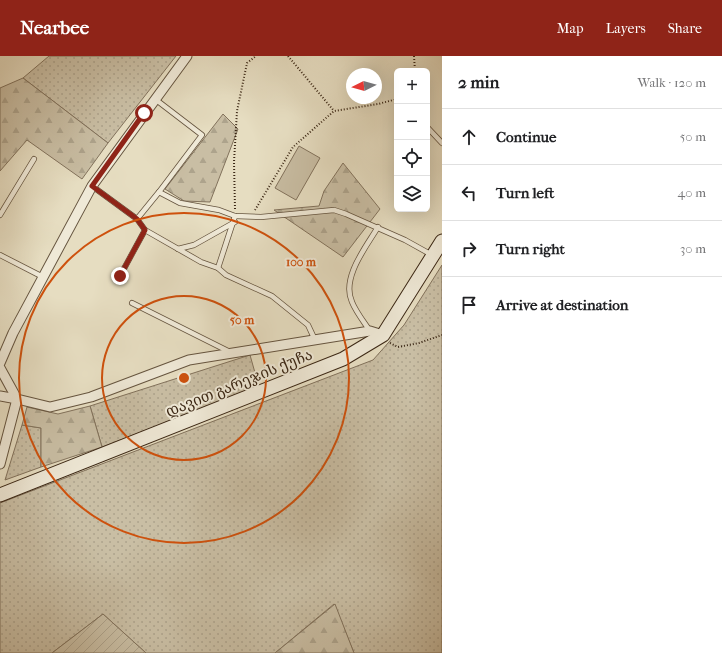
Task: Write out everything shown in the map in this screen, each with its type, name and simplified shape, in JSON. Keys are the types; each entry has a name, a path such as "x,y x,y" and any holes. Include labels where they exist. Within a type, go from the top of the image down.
{"main road":[{"name":"დავით გარეჯის ქუჩა","path":"0,495 343,359 376,333 433,256 442,241"}],"street":[{"path":"0,363 12,333 92,186 187,56"},
{"path":"0,396 17,398 50,407 91,397 189,360 315,340 376,333"},
{"path":"0,368 17,398 0,464"}],"lane":[{"path":"137,219 202,135 155,99"},
{"path":"430,130 442,143"},
{"path":"0,215 34,159"},
{"path":"92,186 137,219 145,230 201,262 218,268 226,275 272,296 308,325 315,340"},
{"path":"159,192 180,203 219,210 236,216 250,217 334,210 378,227 433,256"},
{"path":"218,268 236,216"},
{"path":"178,249 194,245 234,222"},
{"path":"376,333 351,301 349,287 354,269 378,227"},
{"path":"120,276 145,230"},
{"path":"0,255 43,277"},
{"path":"132,303 232,353"}],"path":[{"path":"236,216 234,162 237,111 247,63 256,56"},
{"path":"288,56 334,111"},
{"path":"414,56 415,68"},
{"path":"250,217 293,147 334,111 378,104 394,100"},
{"path":"376,333 398,347 419,343 442,336"}],"green space":[{"path":"49,56 176,56 108,143 23,78"},
{"path":"23,78 108,143 82,179 27,140 0,171 0,88"},
{"path":"223,114 238,129 210,202 184,201 165,189"},
{"path":"299,146 320,158 296,200 275,188"},
{"path":"343,163 380,209 343,257 274,210 319,206 324,191"},
{"path":"442,265 442,653 354,653 334,604 275,653 146,653 103,614 52,653 0,653 0,503 373,360 404,325"},
{"path":"250,355 259,387 102,447 90,406"},
{"path":"90,406 102,447 41,467 41,428 22,425 27,407 58,414"},
{"path":"22,425 41,428 41,467 5,480"},
{"path":"335,604 354,653 275,653"},
{"path":"103,614 146,653 52,653"}],"route":[{"path":"120,276 145,230 137,219 92,186 144,113"}]}
